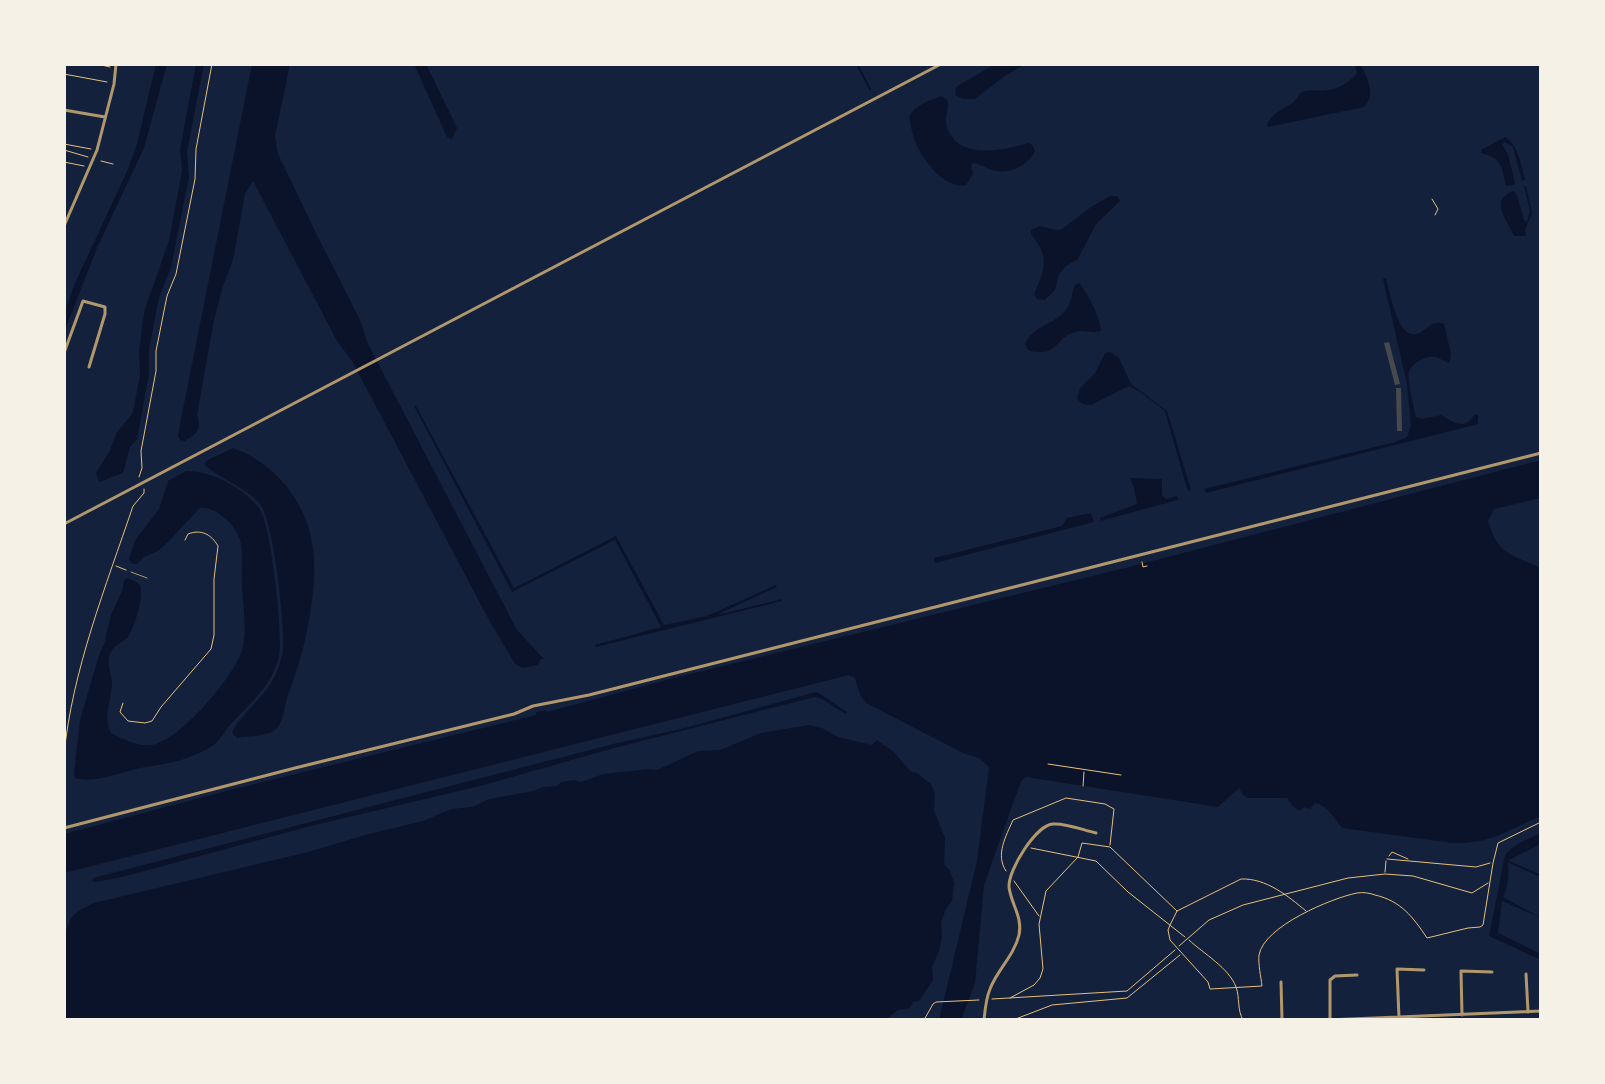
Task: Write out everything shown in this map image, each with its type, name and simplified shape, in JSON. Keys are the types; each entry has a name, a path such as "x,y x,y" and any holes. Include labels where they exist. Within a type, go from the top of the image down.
{"street":[{"path":"64,524 941,64"},
{"path":"64,226 97,150 116,66"},
{"path":"64,110 105,117"},
{"path":"64,353 83,301 105,307 89,367"},
{"path":"64,828 514,714 533,706 589,695 1541,453"},
{"path":"984,1020 990,988 1015,949 1020,930 1009,888 1016,861 1042,830 1053,824 1096,833"},
{"path":"1396,1019 1397,969 1424,970"},
{"path":"1462,1015 1461,971 1492,972"},
{"path":"1526,974 1528,1012"},
{"path":"1357,975 1335,976 1330,980 1328,1020 1457,1018 1462,1015 1541,1011"},
{"path":"1281,982 1282,1020"}],"lane":[{"path":"131,572 147,578"}],"path":[{"path":"97,64 116,66"},
{"path":"64,755 77,681 133,506 144,493 139,479 141,451 156,371 156,351 167,296 176,274 195,179 196,149 212,64"},
{"path":"64,74 114,84"},
{"path":"64,144 97,150"},
{"path":"64,150 113,164"},
{"path":"64,162 91,167"},
{"path":"1432,199 1437,207 1435,215"},
{"path":"123,703 120,712 128,721 152,721 209,653 213,643 218,546 209,535 198,531 188,534 185,540"},
{"path":"1142,562 1143,567"},
{"path":"113,565 131,572"},
{"path":"1139,568 1147,566"},
{"path":"1048,764 1121,775"},
{"path":"1083,786 1085,770"},
{"path":"1040,917 1002,866 1004,841 1013,820 1066,798 1105,804 1114,809 1110,847"},
{"path":"1306,911 1285,894 1250,879 1241,879 1177,911 1168,930 1170,940 1208,982 1210,989 1262,986 1259,954 1277,930 1306,911 1358,893 1372,894 1396,903 1406,910 1427,938 1480,927 1483,925 1498,843 1541,822"},
{"path":"1007,999 1034,985 1040,978 1043,969 1040,917 1046,891 1078,857 1082,843 1110,847 1177,911"},
{"path":"1026,847 1096,861 1128,892 1229,974 1236,987 1239,1014 1243,1020"},
{"path":"1385,874 1387,859 1392,852 1411,861"},
{"path":"1387,859 1476,867 1493,863"},
{"path":"924,1020 933,1004 940,1001 1127,991 1209,920 1222,913 1348,878 1385,874 1413,876 1472,893 1490,882"},
{"path":"1013,1020 1052,1005 1127,998 1182,954"}],"water":[{"path":"156,64 167,64 144,148 97,248 64,332 64,313 76,281 137,144"},
{"path":"196,64 204,64 187,152 189,177 171,267 159,298 137,439 130,447 123,473 99,482 96,473 134,407 145,309 169,241 182,171 180,149"},
{"path":"252,64 290,64 275,136 278,154 361,322 367,342 517,630 544,659 538,665 523,668 515,664 489,620 253,181 245,194 233,260 214,320 197,415 199,427 185,441 178,436"},
{"path":"414,64 426,64 457,128 452,139 446,135"},
{"path":"995,64 1026,64 975,99 955,95 956,87"},
{"path":"1355,64 1360,64 1370,86 1370,97 1364,107 1268,127 1270,119 1300,93 1340,87 1348,82 1357,73"},
{"path":"942,96 948,101 947,127 961,145 971,149 995,150 1029,143 1035,151 1032,156 1019,167 1003,172 973,163 973,174 966,185 944,179 931,168 918,148 909,116 919,106"},
{"path":"1505,137 1510,141 1516,151 1525,180 1522,181 1513,147 1505,142 1502,144 1508,154 1515,183 1506,186 1500,164 1481,153 1481,150"},
{"path":"1524,186 1532,213 1525,230 1526,236 1514,236 1502,212 1502,200 1514,191 1527,222 1530,211"},
{"path":"1110,196 1117,196 1120,201 1096,224 1078,259 1059,274 1055,290 1045,300 1037,299 1034,294 1044,263 1031,230 1040,226 1062,229"},
{"path":"1386,278 1396,316 1406,331 1413,334 1434,323 1444,324 1451,354 1448,363 1437,357 1428,357 1410,369 1409,381 1416,417 1422,419 1441,415 1462,424 1478,414 1478,424 1206,493 1204,489 1407,437 1411,426 1407,384 1383,279"},
{"path":"1079,283 1093,306 1101,331 1075,332 1045,352 1028,350 1025,344 1028,338 1066,310 1075,285"},
{"path":"1110,352 1119,358 1131,384 1167,411 1191,490 1188,491 1185,482 1165,411 1129,386 1091,405 1083,404 1077,398 1080,388 1095,373 1105,353"},
{"path":"414,406 514,588 616,536 664,625 707,616 776,585 720,613 782,601 596,647 661,627 615,540 512,592"},
{"path":"233,448 261,463 285,484 308,526 314,559 312,598 305,638 280,723 270,733 237,738 232,733 234,728 276,674 283,653 283,638 278,575 265,514 254,498 204,464"},
{"path":"1541,460 1541,498 1494,509 1488,521 1495,539 1504,550 1541,569 1541,816 1481,841 1452,843 1342,828 1319,804 1300,811 1287,798 1248,798 1239,788 1218,807 1026,777 1021,781 984,885 975,983 961,1020 939,1020 977,861 989,767 979,758 963,753 866,703 855,678 849,675 64,873 64,834 536,715 536,712 547,712 1129,567"},
{"path":"186,471 216,477 236,487 259,508 271,552 279,616 280,648 276,666 261,692 217,742 207,749 177,761 108,777 91,780 75,778 80,720 124,580 128,578 139,584 141,595 130,633 114,648 109,658 112,684 108,722 111,733 141,745 163,741 190,720 218,690 242,650 245,625 241,545 238,534 224,518 212,510 200,508 158,551 137,564 132,564 129,559 136,539 159,509 168,481"},
{"path":"1130,478 1162,479 1162,495 1166,499 1177,496 1178,500 1100,521 1100,518 1137,504"},
{"path":"1091,513 1094,522 935,563 934,558 1062,526 1067,518"},
{"path":"816,692 847,714 815,697 484,785 311,826 122,877 92,881 93,878"},
{"path":"809,725 838,737 872,745 877,740 894,752 910,771 931,784 935,793 934,810 945,838 944,864 954,883 952,901 941,922 942,937 932,967 933,980 919,1001 885,1020 64,1020 64,951 68,925 74,915 94,903 308,852 423,821 451,809 472,807 489,799 557,786 561,782 581,782 603,774 657,770 698,751 720,750 761,733"},
{"path":"1541,833 1541,844 1507,861 1508,879 1503,897 1541,918 1502,901 1498,933 1541,954 1541,960 1489,936 1505,855 1516,845"}],"building":[{"path":"1389,342 1400,384 1395,385 1384,343"},
{"path":"1396,388 1401,388 1402,431 1397,431"}],"waterway":[{"path":"857,64 870,89"},
{"path":"1507,861 1541,876"}]}
